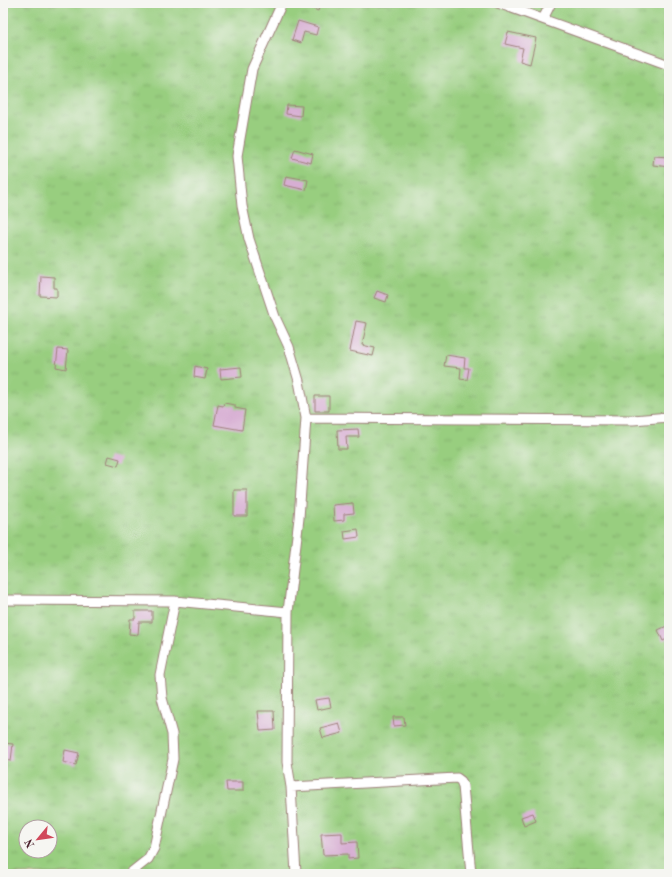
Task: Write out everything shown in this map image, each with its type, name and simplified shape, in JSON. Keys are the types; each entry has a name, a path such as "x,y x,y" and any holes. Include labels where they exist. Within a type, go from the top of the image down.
{"street":[{"path":"282,3 252,68 243,116 238,162 242,206 248,239 275,317 289,347 299,381 306,418 299,518 288,612 287,762 291,787 296,874"},
{"path":"498,3 669,65"},
{"path":"543,19 551,3"},
{"path":"306,418 633,420 669,417"},
{"path":"3,600 175,601 288,612"},
{"path":"129,874 148,859 154,848 173,759 172,734 162,698 160,675 175,601"},
{"path":"291,787 457,778 464,786 471,874"}],"green space":[{"path":"3,3 669,3 669,874 3,874"}],"building":[{"path":"299,3 321,3 318,11"},
{"path":"298,21 318,27 316,35 304,32 301,43 292,40"},
{"path":"508,32 536,38 530,64 520,61 523,48 505,44"},
{"path":"287,105 302,106 301,116 286,114"},
{"path":"295,149 313,154 311,163 292,158"},
{"path":"654,156 669,157 669,167 653,165"},
{"path":"286,176 308,180 306,190 284,185"},
{"path":"41,276 54,277 54,288 57,288 57,297 40,296"},
{"path":"377,291 388,295 386,302 374,298"},
{"path":"356,321 367,323 362,345 375,348 373,356 350,351"},
{"path":"58,349 68,350 66,369 56,367"},
{"path":"446,355 465,358 464,368 469,368 467,380 460,379 461,368 444,366"},
{"path":"195,366 207,369 205,379 194,377"},
{"path":"241,367 242,377 221,379 220,369"},
{"path":"315,396 329,396 329,411 315,411"},
{"path":"224,403 235,405 235,408 245,410 242,430 214,425 218,405 223,406"},
{"path":"358,429 359,437 346,437 347,449 338,449 337,430"},
{"path":"109,456 120,459 118,466 107,463"},
{"path":"234,490 247,490 247,516 234,516"},
{"path":"353,503 354,513 344,514 344,520 334,521 333,505"},
{"path":"358,529 359,537 345,539 344,531"},
{"path":"135,611 152,611 152,622 139,622 138,635 129,634 130,619 135,619"},
{"path":"669,625 669,638 663,641 658,630"},
{"path":"329,698 331,707 317,710 315,700"},
{"path":"258,711 274,711 275,730 260,731"},
{"path":"393,717 404,717 405,725 394,726"},
{"path":"339,723 342,733 323,738 320,728"},
{"path":"3,743 13,744 11,761 3,760"},
{"path":"65,750 79,753 76,765 63,762"},
{"path":"226,782 243,782 243,791 227,791"},
{"path":"533,813 536,821 524,826 521,817"},
{"path":"342,833 342,843 357,842 358,858 348,859 348,854 323,855 321,834"}]}
